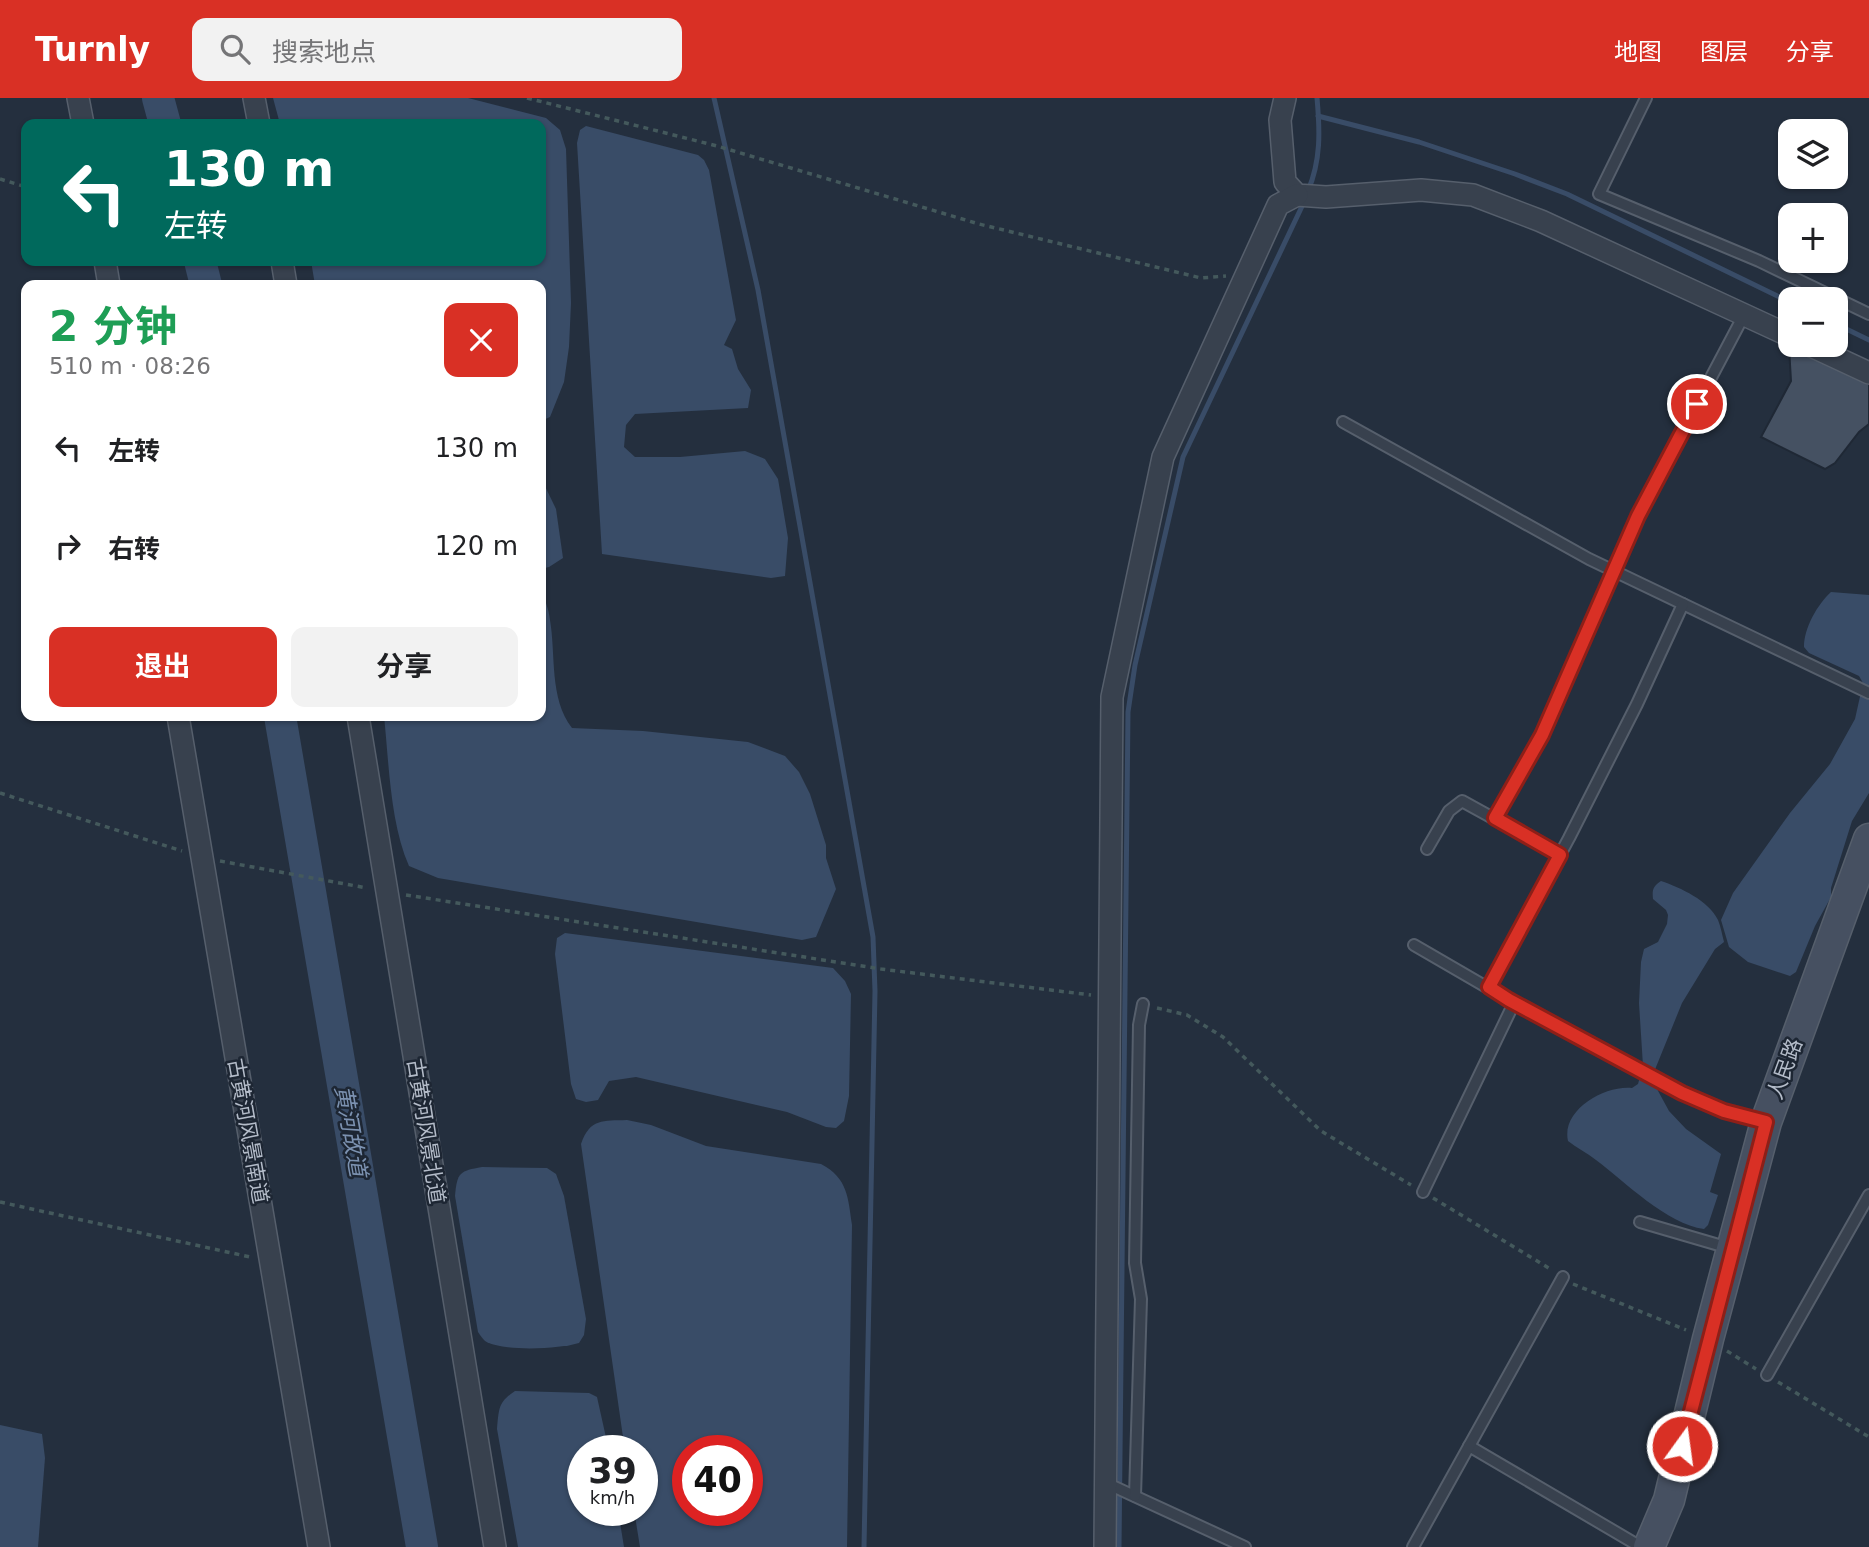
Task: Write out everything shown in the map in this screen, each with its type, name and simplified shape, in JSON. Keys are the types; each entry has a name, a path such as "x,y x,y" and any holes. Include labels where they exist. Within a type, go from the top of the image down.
{"street":[{"path":"78,98 82,119"},
{"path":"254,98 258,119"},
{"path":"1285,98 1280,120 1285,182 1304,195"},
{"path":"1105,1547 1108,1484 1112,697 1163,457 1278,205 1304,195 1421,190 1473,195 1541,221 1778,331"},
{"path":"1835,357 1869,373"},
{"name":"古黄河风景南道","path":"179,721 319,1547"},
{"name":"古黄河风景北道","path":"359,721 380,890 495,1547"},
{"name":"人民路","path":"1649,1547 1669,1500 1708,1339 1766,1122 1869,839"}],"lane":[{"path":"1646,98 1599,194 1759,261 1869,314"},
{"path":"1495,818 1542,735 1638,516 1744,315"},
{"path":"1343,422 1613,570 1869,693"},
{"path":"1489,987 1637,704 1682,604"},
{"path":"1427,849 1449,811 1462,801 1560,855"},
{"path":"1414,945 1514,1003 1682,1093 1724,1111 1766,1122"},
{"path":"1423,1192 1514,1003"},
{"path":"1131,1494 1141,1298 1135,1263 1139,1025 1143,1004"},
{"path":"1767,1375 1869,1195"},
{"path":"1640,1223 1732,1249"},
{"path":"1413,1547 1563,1277"},
{"path":"1469,1446 1641,1547"},
{"path":"1108,1484 1245,1547"}],"path":[{"path":"527,98 717,146 979,224 1083,250 1201,278 1246,275"},
{"path":"0,179 21,185"},
{"path":"0,793 202,858 380,890 865,966 1109,997"},
{"path":"1143,1004 1187,1016 1223,1037 1321,1130 1575,1285 1708,1339 1869,1437"},
{"path":"0,1202 241,1256 253,1258 269,1255"}],"water":[{"path":"273,98 468,98 546,118 560,130 566,149 571,303 564,382 550,417 546,419 546,280 314,280 312,266 546,266 546,119 279,119"},
{"path":"586,126 698,155 704,160 709,170 736,320 724,345 732,349 738,369 751,390 748,408 635,414 626,425 624,447 635,457 680,457 745,451 765,459 778,479 788,538 785,576 771,578 602,554 577,143 580,130"},
{"path":"546,488 556,509 563,558 546,568"},
{"path":"1831,592 1869,595 1869,793 1852,821 1831,888 1831,897 1815,926 1796,972 1790,976 1748,962 1729,947 1721,920 1733,893 1790,813 1830,764 1855,719 1863,683 1859,676 1809,653 1804,647 1812,617"},
{"path":"546,606 552,633 557,690 565,716 572,728 643,731 748,742 785,756 799,772 810,794 836,889 816,937 802,940 438,878 409,866 398,831 384,721 546,721"},
{"path":"1661,881 1685,891 1708,906 1718,920 1724,942 1715,949 1682,1003 1654,1072 1657,1089 1669,1111 1686,1129 1721,1154 1710,1192 1718,1195 1708,1225 1704,1229 1690,1226 1661,1211 1568,1141 1571,1119 1587,1102 1598,1095 1621,1088 1632,1088 1638,1084 1643,1066 1639,1003 1641,962 1644,949 1658,942 1667,924 1666,910 1653,899 1654,889"},
{"path":"565,933 833,968 845,981 851,994 849,1096 844,1121 836,1128 826,1127 787,1112 636,1077 609,1081 598,1100 586,1102 576,1099 571,1084 555,954 557,938"},
{"path":"627,1120 651,1125 706,1146 821,1164 842,1182 848,1198 852,1225 847,1547 640,1547 637,1526 658,1526 658,1435 623,1435 581,1144 593,1125 604,1121"},
{"path":"482,1167 547,1168 556,1174 564,1196 586,1319 584,1335 579,1343 545,1348 504,1347 485,1341 478,1332 455,1196 461,1174"},
{"path":"515,1391 589,1393 597,1397 605,1435 567,1435 567,1526 621,1526 624,1547 518,1547 497,1429 500,1407"},
{"path":"0,1425 42,1434 45,1458 38,1547 0,1547"}],"building":[{"path":"1790,357 1818,357 1869,384 1869,424 1859,432 1835,463 1825,469 1761,437 1791,381"}],"waterway":[{"name":"黄河故道","path":"158,98 164,119"},
{"path":"714,98 758,290 873,937 875,991 864,1547"},
{"path":"1308,191 1318,145 1317,98"},
{"path":"1318,116 1419,142 1567,194 1778,296"},
{"path":"1119,1547 1128,712 1135,665 1183,457 1305,200"},
{"name":"黄河故道","path":"201,266 205,280"},
{"path":"1848,330 1869,340"},
{"name":"黄河故道","path":"281,721 422,1547"}],"route":[{"path":"1682,1446 1766,1122 1724,1111 1682,1093 1489,987 1560,855 1495,818 1542,735 1638,516 1697,404"}]}
